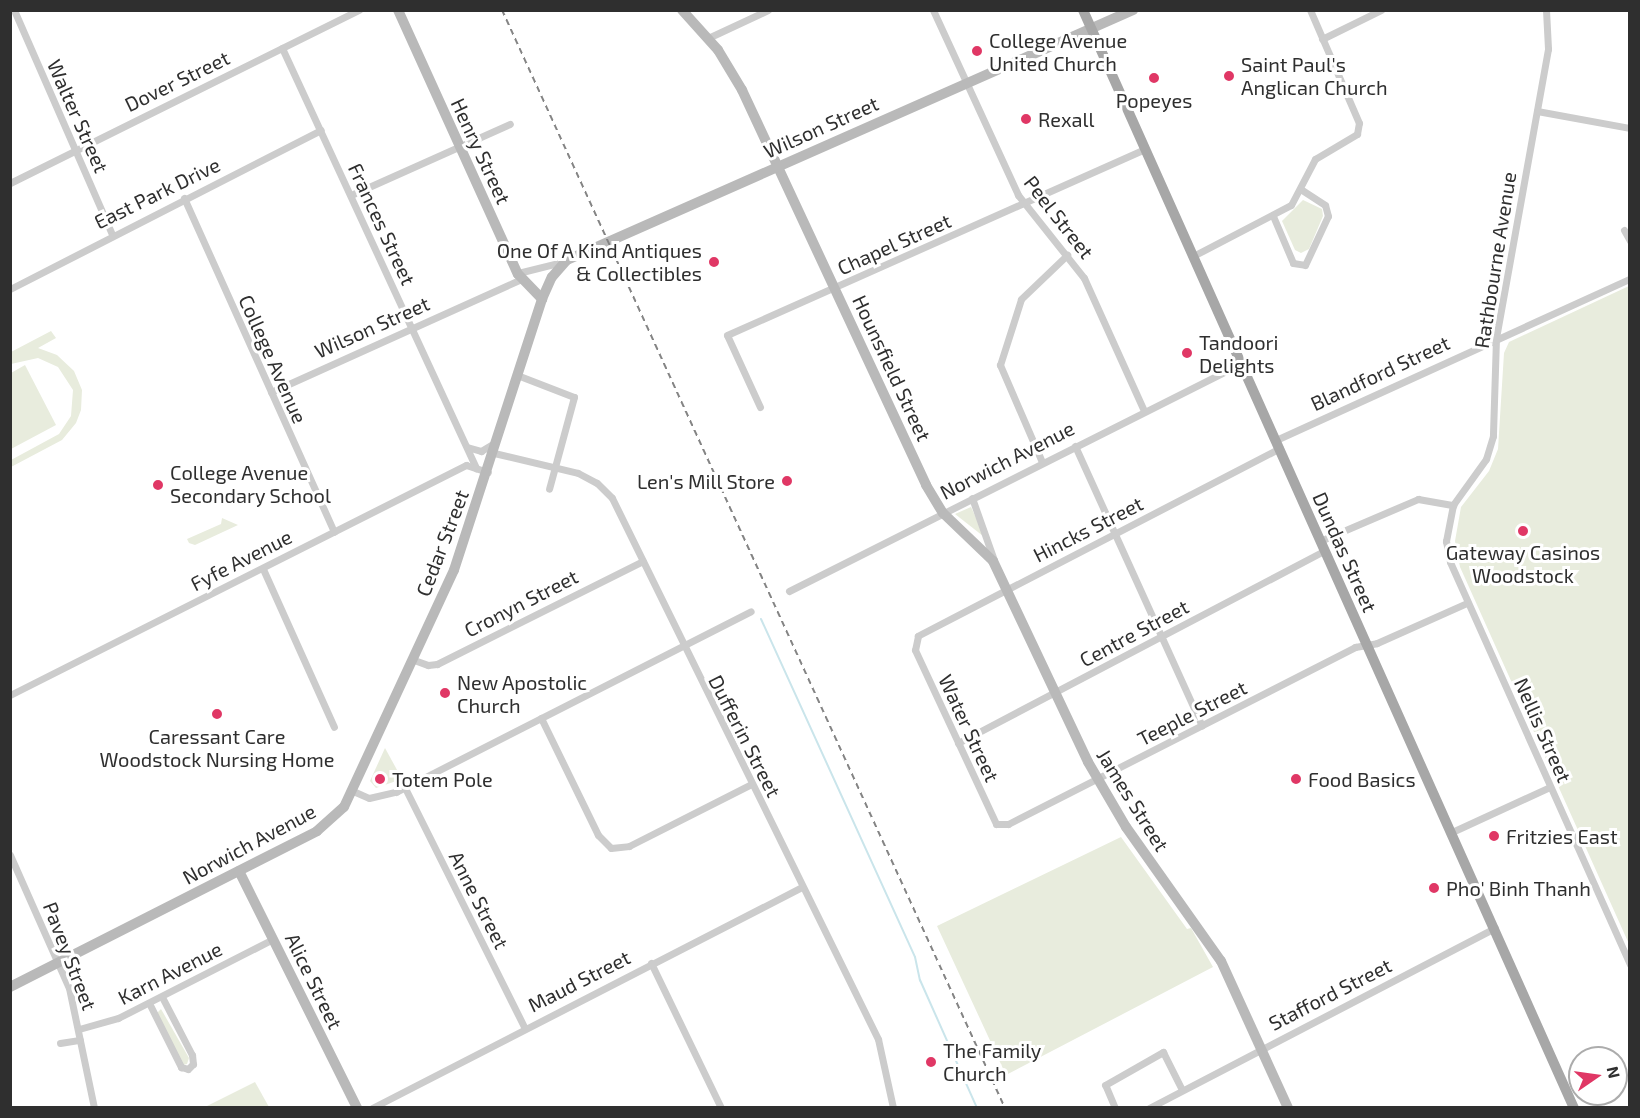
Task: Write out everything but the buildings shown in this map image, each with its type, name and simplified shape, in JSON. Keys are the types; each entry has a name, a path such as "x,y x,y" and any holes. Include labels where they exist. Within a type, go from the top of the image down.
{"main road":[{"name":"Henry Street","path":"398,10 519,276 542,299"},
{"name":"Hounsfield Street","path":"682,10 708,38 742,90 926,485 943,513 980,545 997,568"},
{"name":"Dundas Street","path":"1083,10 1574,1107"},
{"name":"Wilson Street","path":"542,299 552,277 567,260 964,82 1133,10"},
{"name":"Cedar Street","path":"353,791 454,570 488,472 542,299"},
{"name":"James Street","path":"997,568 1097,780 1126,827 1221,961 1288,1107"},
{"name":"Norwich Avenue","path":"10,987 325,826 341,811 353,791"},
{"name":"Alice Street","path":"239,871 357,1107"}],"street":[{"name":"Dover Street","path":"10,183 359,10"},
{"path":"708,38 768,10"},
{"name":"Peel Street","path":"933,10 964,82 1023,204 1067,255 1089,287 1144,411"},
{"path":"1192,256 1274,216 1291,205 1302,190 1315,159 1357,134 1359,128 1310,10"},
{"path":"1323,39 1381,10"},
{"name":"Rathbourne Avenue","path":"1453,505 1480,469 1491,444 1496,338 1548,50 1546,10"},
{"name":"Walter Street","path":"13,14 112,234"},
{"name":"Frances Street","path":"282,48 476,468"},
{"path":"1537,111 1629,129"},
{"path":"351,195 510,124"},
{"name":"East Park Drive","path":"10,289 112,234 321,130"},
{"name":"Chapel Street","path":"760,407 727,335 1145,149"},
{"path":"1274,216 1293,263 1305,265 1328,216 1325,205 1302,190"},
{"name":"College Avenue","path":"184,198 334,532"},
{"path":"1624,230 1629,241"},
{"path":"1042,462 1000,365 1021,299 1067,255"},
{"name":"Wilson Street","path":"271,392 412,329 519,276 567,260"},
{"name":"Blandford Street","path":"1278,444 1496,338 1629,279"},
{"name":"Norwich Avenue","path":"789,591 1242,363"},
{"path":"517,375 574,395 549,489"},
{"path":"466,447 481,451 497,441"},
{"name":"Hincks Street","path":"914,642 924,632 1115,533 1278,444"},
{"path":"1075,446 1202,726"},
{"name":"Dufferin Street","path":"494,453 585,476 603,488 619,510 682,646 882,1049 893,1107"},
{"name":"Fyfe Avenue","path":"10,695 466,465 476,468"},
{"path":"476,468 488,472"},
{"name":"James Street","path":"972,498 997,568"},
{"name":"Centre Street","path":"958,743 1160,637 1322,546 1418,499 1453,505"},
{"name":"Nellis Street","path":"1453,505 1447,526 1448,554 1467,603 1629,964"},
{"name":"Cronyn Street","path":"414,660 428,666 437,664 643,561"},
{"path":"263,569 334,727"},
{"name":"Teeple Street","path":"999,825 1008,824 1097,780 1350,649 1368,646 1467,603"},
{"path":"353,791 365,797 376,797 405,788 751,611"},
{"name":"Water Street","path":"914,642 958,743 999,825"},
{"path":"541,718 598,835 611,848 629,846 751,784"},
{"path":"1452,832 1550,787"},
{"name":"Anne Street","path":"405,788 524,1027"},
{"name":"Pavey Street","path":"10,855 58,962 79,1029 94,1107"},
{"name":"Maud Street","path":"372,1107 524,1027 802,887"},
{"name":"Stafford Street","path":"1149,1107 1495,928"},
{"name":"Karn Avenue","path":"79,1029 112,1021 273,939"},
{"path":"651,963 721,1107"},
{"path":"148,1003 181,1067 188,1069 193,1064 192,1055 162,997"},
{"path":"60,1043 80,1040"},
{"path":"1115,1107 1105,1085 1163,1052 1182,1090"}],"shaded area":[{"path":"1303,200 1322,209 1323,216 1309,249 1301,253 1295,250 1282,221"},
{"path":"1629,286 1629,944 1460,567 1455,541 1461,507 1489,471 1498,449 1504,353 1509,342"},
{"path":"51,331 56,338 38,348 57,355 74,371 82,390 81,410 76,423 62,440 11,467 11,460 59,434 71,416 73,390 58,367 38,358 11,364 11,352"},
{"path":"25,365 56,425 11,449 11,373"},
{"path":"971,507 983,533 983,536 955,514"},
{"path":"222,518 238,525 195,545 189,543 187,539 221,524"},
{"path":"385,748 402,779 376,788 370,781"},
{"path":"1121,837 1187,929 1191,928 1213,967 1006,1075 937,926"},
{"path":"161,1009 189,1058 187,1064 183,1065 157,1013"},
{"path":"255,1082 269,1107 205,1107"}],"waterway":[{"path":"761,619 915,957 920,980 977,1108"}],"railway":[{"path":"502,10 1005,1108"}],"place":[{"name":"College Avenue United Church","path":"977,51"},
{"name":"Saint Paul's Anglican Church","path":"1229,76"},
{"name":"Popeyes","path":"1154,78"},
{"name":"Rexall","path":"1026,119"},
{"name":"One Of A Kind Antiques & Collectibles","path":"714,262"},
{"name":"Tandoori Delights","path":"1187,353"},
{"name":"Len's Mill Store","path":"787,481"},
{"name":"College Avenue Secondary School","path":"158,485"},
{"name":"Gateway Casinos Woodstock","path":"1523,531"},
{"name":"New Apostolic Church","path":"445,693"},
{"name":"Caressant Care Woodstock Nursing Home","path":"217,714"},
{"name":"Totem Pole","path":"380,779"},
{"name":"Food Basics","path":"1296,779"},
{"name":"Fritzies East","path":"1494,836"},
{"name":"Pho' Binh Thanh","path":"1434,888"},
{"name":"The Family Church","path":"931,1062"}]}
